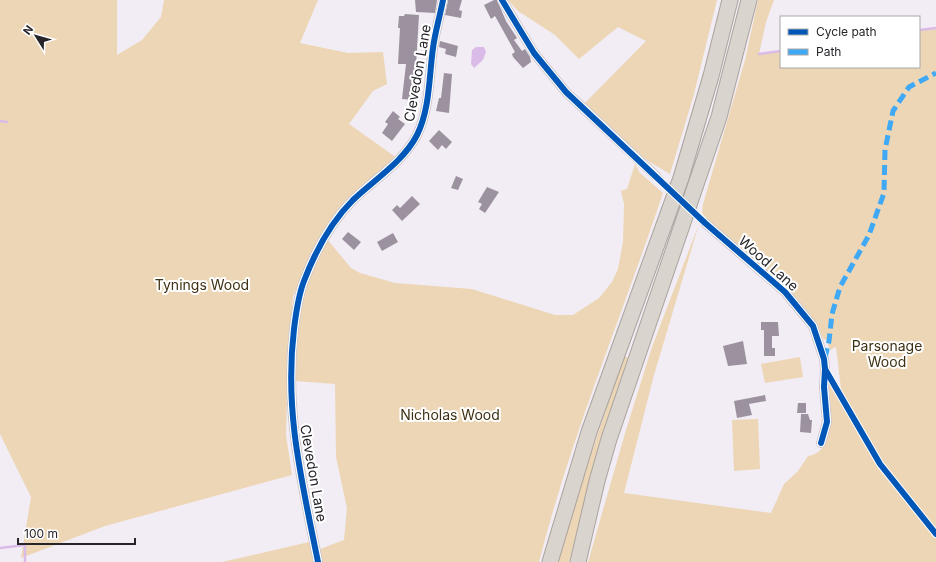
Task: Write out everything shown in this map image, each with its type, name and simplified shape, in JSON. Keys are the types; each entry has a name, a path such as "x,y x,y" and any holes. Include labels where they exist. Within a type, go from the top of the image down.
{"highway":[{"path":"550,562 587,439 681,178 711,76 730,0"},
{"path":"578,562 597,481 610,439 719,118 749,0"}],"street":[{"name":"Clevedon Lane","path":"318,562 295,446 291,400 293,341 299,300 307,272 327,234 352,202 401,158 418,134 426,108 433,46 443,0"},
{"path":"502,0 534,53 566,92 656,176"},
{"name":"Wood Lane","path":"705,223 785,292 813,326 826,369 824,387 827,422 821,443"}],"green space":[{"name":"Tynings Wood","path":"0,0 117,0 117,55 142,40 161,17 164,0 318,0 300,43 348,53 383,52 387,84 373,91 349,124 397,158 333,220 320,237 293,296 288,353 286,435 292,475 105,526 21,558 31,497 0,434"},
{"path":"508,0 717,0 694,94 670,174 648,161 598,118 585,103 646,41 618,27 579,59 555,35 518,11"},
{"name":"Parsonage Wood","path":"758,0 774,0 766,22 759,54 780,51 780,68 920,68 920,30 936,28 936,562 588,562 626,430 652,347 699,224 654,375 624,493 771,513 784,484 798,471 808,456 818,452 824,445 828,435 831,410 828,377 840,398 841,389 836,347 830,350 826,339 824,340 813,319 785,286 735,244 702,213 703,204 745,60"},
{"name":"Nicholas Wood","path":"635,164 640,173 663,193 581,422 539,562 323,562 320,549 344,540 347,508 336,457 335,384 295,381 295,367 296,339 303,296 312,270 327,239 351,268 360,273 395,283 472,289 555,315 573,315 599,298 612,282 618,269 623,242 624,204 621,191 627,189"},
{"path":"624,356 628,358 601,437 569,562 558,562 576,499"},
{"path":"800,357 803,377 765,383 761,364"},
{"path":"758,419 760,469 734,471 732,420"},
{"path":"309,542 314,562 222,562"}],"shaded area":[{"path":"476,47 484,47 486,52 483,60 474,68 471,64 472,50"}],"building":[{"path":"415,0 437,0 435,13 416,12"},
{"path":"448,0 462,0 459,10 462,11 461,18 445,15"},
{"path":"497,0 506,21 517,38 514,40 522,51 525,49 530,57 531,62 523,68 513,57 512,54 515,52 495,16 491,19 484,5"},
{"path":"405,14 419,15 414,100 402,99 406,64 398,64 400,28 398,28 399,16 404,16"},
{"path":"440,41 458,46 456,57 445,54 446,49 439,47"},
{"path":"444,73 452,74 449,113 436,111 439,98 441,98"},
{"path":"393,111 400,117 398,119 405,124 392,141 382,133 388,124 385,122"},
{"path":"439,130 452,142 446,149 442,145 438,150 429,141"},
{"path":"456,176 463,179 458,190 451,188"},
{"path":"487,187 499,192 485,213 479,209 482,204 478,202"},
{"path":"412,196 420,204 402,221 392,210 397,205 400,208"},
{"path":"348,232 361,242 354,250 342,239"},
{"path":"393,233 398,242 382,251 377,242"},
{"path":"761,322 778,322 779,336 772,336 772,348 775,348 775,356 764,356 764,330 761,330"},
{"path":"743,341 747,364 728,366 723,346"},
{"path":"765,395 766,401 749,404 752,415 737,418 734,401"},
{"path":"798,403 806,403 806,413 797,413"},
{"path":"801,414 808,414 810,420 812,420 811,433 800,432"}],"waterway":[{"path":"920,30 936,28"},
{"path":"759,54 780,51"},
{"path":"0,121 7,122"},
{"path":"0,548 25,545 25,562"}],"tunnel":[{"path":"656,176 705,223"}],"marked path":[{"path":"825,358 829,341 832,314 840,287 869,235 884,193 885,150 893,111 909,87 936,73"}],"cycle path":[{"path":"318,562 301,475 293,418 291,389 296,311 304,281 324,238 353,200 404,154 417,135 427,103 434,42 443,0"},
{"path":"502,0 534,53 566,92 705,223 785,292 813,326 824,359 825,369 824,387 827,422 821,443"},
{"path":"825,369 880,464 936,534"}]}
